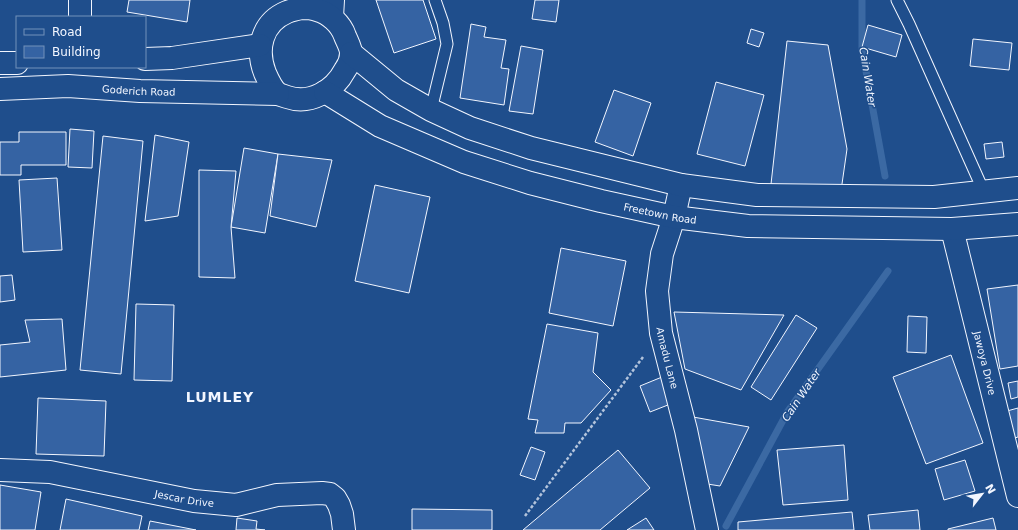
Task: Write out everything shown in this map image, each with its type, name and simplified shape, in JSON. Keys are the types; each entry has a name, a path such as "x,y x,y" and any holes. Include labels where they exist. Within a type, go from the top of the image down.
{"main road":[{"path":"80,0 80,16"},
{"path":"351,53 348,65 340,80 325,92 310,99 293,99 278,94 272,86 261,64 260,45 265,33 288,6 318,10 333,9 343,30 351,53 396,90 431,110 470,128 531,148 681,186 757,195 934,197 1018,188"},
{"path":"146,59 172,58 260,45"},
{"path":"0,63 16,63"},
{"name":"Goderich Road","path":"0,89 68,86 140,91 278,94"},
{"name":"Freetown Road","path":"325,92 380,126 464,162 530,183 674,218 748,226 952,230 1018,224"},
{"name":"Amadu Lane","path":"681,186 674,218 662,254 657,291 661,333 686,430 707,530"},
{"name":"Jawoya Drive","path":"952,230 1018,496"},
{"name":"Jescar Drive","path":"0,470 50,472 194,501 236,505 277,495 330,494 335,498 339,505 344,530"}],"lane":[{"path":"431,110 447,44 443,23 435,0"},
{"path":"897,0 984,192"}],"path":[{"path":"525,516 661,333"}],"building":[{"path":"129,0 190,0 187,22 127,12"},
{"path":"376,0 423,0 436,39 394,53"},
{"path":"535,0 559,0 556,22 532,19"},
{"path":"471,24 486,27 484,37 506,40 501,68 509,69 504,105 460,98"},
{"path":"868,25 902,35 896,57 862,47"},
{"path":"751,29 764,33 759,47 747,43"},
{"path":"973,39 1012,43 1009,70 970,66"},
{"path":"787,41 828,45 847,149 841,191 771,184"},
{"path":"521,46 543,50 533,114 509,111"},
{"path":"716,82 764,95 745,166 697,154"},
{"path":"614,90 651,103 633,156 595,142"},
{"path":"70,129 94,131 92,168 68,167"},
{"path":"19,132 66,132 66,165 21,165 21,175 0,175 0,142 19,142"},
{"path":"155,135 189,142 178,216 145,221"},
{"path":"103,136 143,141 121,374 80,370"},
{"path":"1002,142 1004,157 986,159 984,144"},
{"path":"244,148 278,154 265,233 231,227"},
{"path":"278,154 332,160 316,227 270,216"},
{"path":"199,170 236,171 231,227 235,278 199,277"},
{"path":"57,178 62,250 23,252 19,180"},
{"path":"375,185 430,197 409,293 355,281"},
{"path":"561,248 626,261 613,326 549,313"},
{"path":"12,275 15,300 0,302 0,276"},
{"path":"1018,285 1018,366 1000,369 987,289"},
{"path":"136,304 174,305 172,381 134,380"},
{"path":"674,312 784,315 741,390 685,369"},
{"path":"796,315 817,328 771,400 751,387"},
{"path":"908,316 927,317 926,353 907,352"},
{"path":"62,319 66,370 0,377 0,345 30,342 25,320"},
{"path":"547,324 598,333 593,372 611,390 581,423 565,423 564,433 535,433 538,420 528,419"},
{"path":"951,355 983,443 926,464 893,377"},
{"path":"662,377 673,403 650,412 640,386"},
{"path":"1018,381 1018,397 1011,399 1008,383"},
{"path":"38,398 106,401 104,456 36,454"},
{"path":"1018,408 1018,437 1015,438 1007,411"},
{"path":"693,417 749,427 720,486 701,483"},
{"path":"844,445 848,500 783,505 777,450"},
{"path":"531,447 545,452 535,480 520,475"},
{"path":"618,450 650,488 600,530 523,530"},
{"path":"965,460 975,491 944,500 935,469"},
{"path":"0,485 41,492 35,530 0,530"},
{"path":"66,499 142,516 139,530 60,530"},
{"path":"412,509 492,510 492,530 412,530"},
{"path":"918,510 920,530 870,530 868,515"},
{"path":"852,512 854,530 738,530 738,522"},
{"path":"237,518 257,521 256,529 265,530 236,530"},
{"path":"646,518 654,530 627,530"},
{"path":"993,518 996,530 948,530 948,529"},
{"path":"150,521 196,530 148,530"}],"waterway":[{"name":"Cain Water","path":"862,0 862,49 885,176"},
{"name":"Cain Water","path":"726,526 788,411 888,271"}],"district":[{"name":"LUMLEY","path":"220,397"}]}
